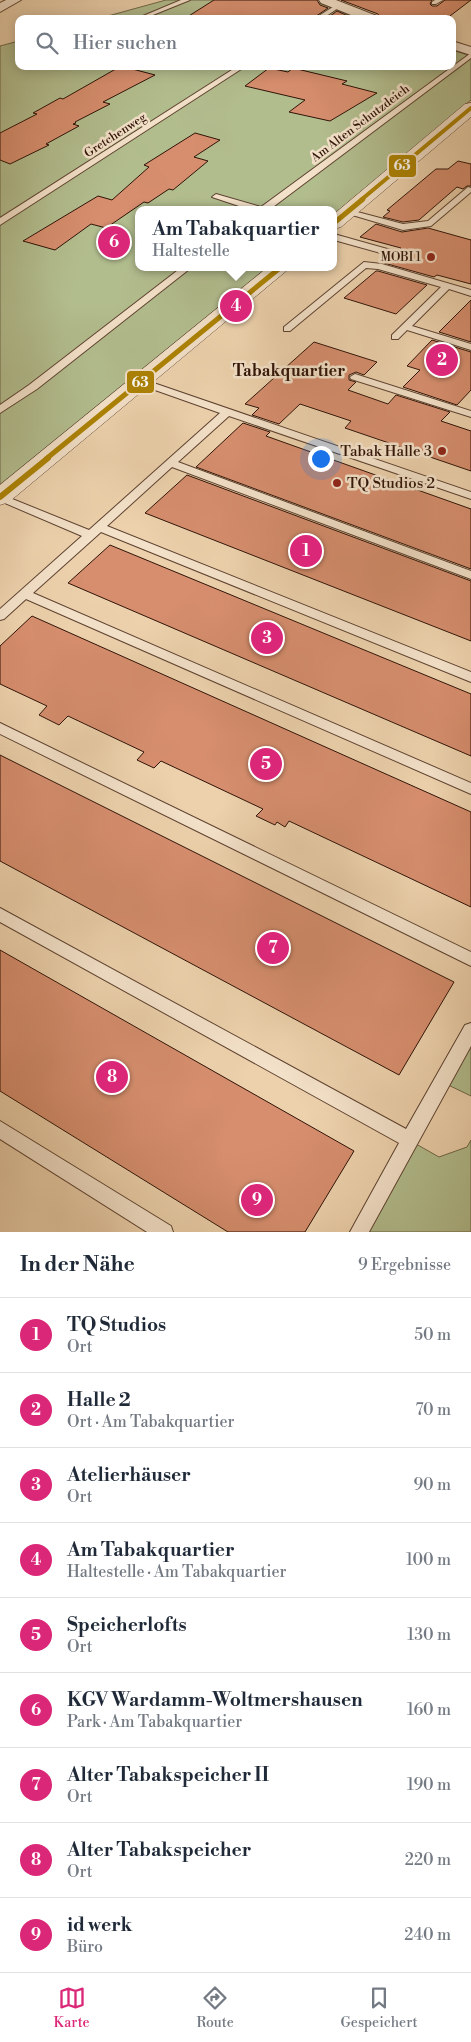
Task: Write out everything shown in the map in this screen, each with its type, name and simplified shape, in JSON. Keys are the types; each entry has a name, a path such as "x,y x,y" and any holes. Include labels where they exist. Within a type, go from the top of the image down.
{"street":[{"path":"0,8 16,0"},
{"path":"325,0 362,15"},
{"path":"456,47 471,53"},
{"path":"340,218 471,108"},
{"path":"0,497 277,271"}],"lane":[{"path":"149,15 187,0"},
{"path":"323,15 338,6"},
{"name":"Am Alten Schutzdeich","path":"456,64 471,53"},
{"name":"Gretchenweg","path":"0,222 237,70"},
{"name":"Am Alten Schutzdeich","path":"267,206 448,70"},
{"path":"340,218 403,227 431,223 468,190"},
{"path":"216,198 247,206"},
{"path":"337,238 395,254"},
{"path":"287,328 364,265 379,266 471,292"},
{"path":"0,410 33,387 183,271"},
{"path":"395,337 447,286"},
{"path":"406,327 471,347"},
{"path":"355,377 471,414"},
{"path":"142,382 471,496"},
{"path":"0,616 228,411"},
{"path":"171,463 471,575"},
{"path":"0,497 95,531 471,677"},
{"path":"25,594 471,789"},
{"path":"0,728 471,959"},
{"path":"0,914 409,1140"},
{"path":"359,1232 471,1030"},
{"path":"0,1129 164,1232"}],"green space":[{"path":"166,0 312,0 349,15 112,15"},
{"path":"15,42 15,70 456,70 456,51 471,56 471,100 337,212 337,206 135,206 135,271 264,271 0,487 0,46"},
{"path":"471,1030 471,1096 442,1082"},
{"path":"409,1140 439,1157 467,1147 471,1140 471,1232 359,1232"}],"building":[{"path":"214,0 317,0 320,5 328,8 318,15 190,15"},
{"path":"341,0 432,0 430,4 437,6 445,0 471,0 451,15 378,14"},
{"path":"337,11 346,15 332,15"},
{"path":"114,70 136,70 155,75 103,102 110,104 75,122 73,124 79,126 46,144 49,145 10,164 0,160 0,133 37,114 33,113 60,98 63,99"},
{"path":"266,70 288,72 290,70 301,70 347,81 342,84 377,93 330,121 289,112 305,100 245,86"},
{"path":"195,133 220,140 194,157 208,161 173,190 169,189 148,203 144,202 135,206 135,208 106,228 91,224 55,250 23,241 98,196 112,200 149,167 144,165"},
{"path":"458,161 471,164 471,186 463,189 457,187 419,220 403,222 383,217 390,211 387,210 436,169 448,169"},
{"name":"MOBI 1","path":"376,224 402,232 428,228 471,240 471,284 437,275 434,277 384,263 390,258 400,256 399,250 401,248 360,237"},
{"path":"376,271 427,285 396,314 344,298"},
{"path":"471,300 471,342 439,332"},
{"path":"432,340 471,352 471,390 457,405 403,387 420,370 407,366"},
{"path":"314,342 377,362 364,375 356,372 349,375 349,380 356,382 348,390 388,404 396,395 450,412 441,421 471,431 471,471 345,428 351,421 300,404 279,424 252,415 259,408 245,404"},
{"name":"TQ Studios 2","path":"243,423 270,432 266,436 471,509 471,569 196,467"},
{"path":"187,475 471,581 471,641 145,513"},
{"path":"110,545 471,694 471,756 68,583"},
{"path":"32,616 471,812 471,907 289,821 285,827 277,822 275,825 256,816 263,809 161,761 154,768 137,760 144,752 68,716 59,725 39,715 47,706 0,684 0,646"},
{"path":"0,755 454,982 399,1075 0,861"},
{"path":"0,950 354,1151 305,1232 228,1232 0,1091"}],"transit line":[{"name":"63","path":"337,220 471,108"},
{"name":"63","path":"0,497 276,271"}],"place":[{"name":"KGV Wardamm-Woltmershausen","path":"114,242"},
{"name":"MOBI 1","path":"431,257"},
{"name":"Am Tabakquartier","path":"236,306"},
{"name":"Halle 2","path":"442,360"},
{"name":"Tabak Halle 3","path":"442,451"},
{"name":"TQ Studios 2","path":"337,483"},
{"name":"TQ Studios","path":"306,551"},
{"name":"Atelierhäuser","path":"267,638"},
{"name":"Speicherlofts","path":"266,764"},
{"name":"Alter Tabakspeicher II","path":"273,948"},
{"name":"Alter Tabakspeicher","path":"112,1077"},
{"name":"id werk","path":"257,1200"}],"district":[{"name":"Tabakquartier","path":"289,370"}]}
